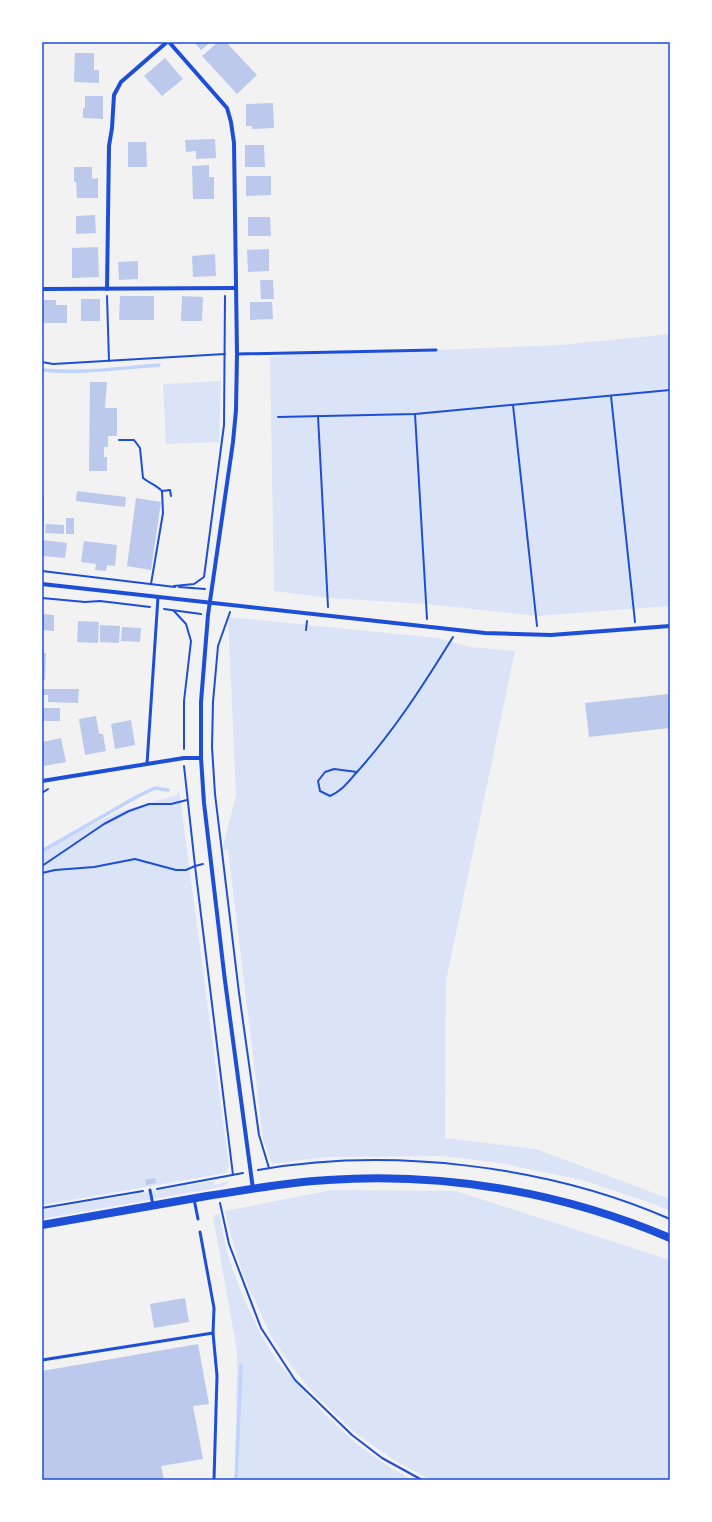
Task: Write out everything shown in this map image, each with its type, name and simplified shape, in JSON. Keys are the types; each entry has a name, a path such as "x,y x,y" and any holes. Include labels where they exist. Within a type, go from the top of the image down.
{"main road":[{"path":"42,1226 253,1188 352,1178 417,1179 478,1185 529,1193 565,1202 627,1221 670,1238"}],"street":[{"path":"107,289 109,146 112,128 114,94 121,82 168,42 227,108 234,143 237,354 233,442 210,603 202,702 201,758 202,781 225,981 253,1188"},
{"path":"42,288 236,288"},
{"path":"42,584 486,633 538,636 670,626"},
{"path":"42,781 184,758 201,758"}],"lane":[{"path":"237,354 436,350"},
{"path":"147,764 158,597"},
{"path":"150,1190 153,1205"},
{"path":"194,1198 198,1219"},
{"path":"200,1232 214,1308 213,1333 217,1376 214,1480"},
{"path":"42,1360 213,1333"}],"path":[{"path":"174,586 194,584 204,577 224,425 225,288"},
{"path":"107,289 109,361"},
{"path":"42,362 53,364 225,354"},
{"path":"278,416 415,414 670,390"},
{"path":"611,396 636,629"},
{"path":"513,405 538,636"},
{"path":"415,414 427,627"},
{"path":"318,415 328,598 327,616"},
{"path":"119,440 134,440 140,448 143,478 162,490 170,490 171,496"},
{"path":"151,584 163,513 162,490"},
{"path":"42,571 212,590"},
{"path":"42,598 78,602 104,601"},
{"path":"232,606 218,646 213,702 212,747 215,794 239,993 259,1135 269,1168"},
{"path":"174,611 186,624 191,641 184,701 184,758 187,800 233,1175"},
{"path":"357,772 334,769 324,772 318,781 320,791 330,796 338,793 357,772 370,757 423,686 456,630"},
{"path":"42,866 104,824 129,811 149,804 171,804 187,800"},
{"path":"42,873 55,870 94,867 135,859 176,870 186,870 195,866 211,863"},
{"path":"216,1178 228,1244 251,1303 261,1328 295,1380 352,1435 382,1458 422,1480"}],"shaded area":[{"path":"670,334 670,606 537,616 426,604 328,598 274,591 270,357 337,351 436,350 560,345"},
{"path":"221,381 219,442 166,444 163,384"},
{"path":"228,617 438,638 470,647 515,651 446,981 445,1138 536,1149 670,1199 670,1211 654,1204 582,1180 500,1163 443,1156 327,1157 272,1164 263,1139 228,849 222,850 236,795"},
{"path":"179,790 229,1166 226,1173 42,1205 42,850 118,812 177,795"},
{"path":"213,1181 215,1185 229,1181 221,1187 42,1219 42,1210"},
{"path":"332,1190 456,1191 670,1260 670,1480 431,1480 394,1460 353,1431 314,1394 291,1366 271,1336 244,1277 225,1211"},
{"path":"219,1213 227,1252 239,1285 258,1328 275,1358 313,1402 352,1440 381,1462 413,1480 235,1480 237,1351 213,1216"}],"building":[{"path":"194,42 211,42 201,50"},
{"path":"218,42 226,42 257,75 237,94 202,56"},
{"path":"75,53 94,53 94,70 99,70 99,83 74,82"},
{"path":"165,58 183,79 162,96 144,76"},
{"path":"85,96 103,96 103,119 83,118"},
{"path":"273,103 274,128 252,129 252,126 246,126 246,104"},
{"path":"215,139 216,158 196,159 196,151 186,152 185,140"},
{"path":"128,142 146,142 147,167 128,167"},
{"path":"245,145 264,145 265,167 245,167"},
{"path":"209,165 209,177 214,177 214,199 193,199 192,166"},
{"path":"74,167 92,167 92,179 98,178 98,198 77,198 76,182 74,182"},
{"path":"246,176 271,176 271,195 246,196"},
{"path":"95,215 96,233 76,234 76,216"},
{"path":"248,217 270,217 271,236 248,236"},
{"path":"98,247 99,277 72,278 72,248"},
{"path":"269,249 269,271 248,272 247,250"},
{"path":"215,254 216,276 193,277 192,256"},
{"path":"138,261 138,279 119,280 118,262"},
{"path":"260,280 273,280 274,299 261,299"},
{"path":"120,296 154,296 154,320 119,320"},
{"path":"182,296 203,297 202,321 181,321"},
{"path":"81,299 100,299 100,321 81,321"},
{"path":"42,300 56,300 56,305 67,305 67,323 42,323"},
{"path":"250,302 272,302 273,319 250,320"},
{"path":"90,382 107,382 105,408 117,408 117,436 108,436 108,447 104,447 104,457 107,457 107,471 89,471"},
{"path":"77,491 126,497 125,507 76,501"},
{"path":"42,496 44,496 44,526 42,526"},
{"path":"136,498 161,502 151,570 127,566"},
{"path":"66,518 74,518 74,534 66,534"},
{"path":"46,524 64,525 64,534 45,533"},
{"path":"42,540 67,543 65,558 42,556"},
{"path":"84,541 117,545 115,566 107,565 106,571 95,570 96,564 81,562"},
{"path":"42,614 54,615 54,631 42,630"},
{"path":"78,621 99,622 98,643 77,642"},
{"path":"100,625 120,626 119,643 100,642"},
{"path":"122,627 141,628 140,642 121,641"},
{"path":"42,653 46,653 45,680 42,680"},
{"path":"42,689 79,689 78,703 48,702 48,695 42,695"},
{"path":"668,694 670,728 589,737 585,703"},
{"path":"42,708 60,708 60,721 42,721"},
{"path":"96,716 99,734 103,734 106,751 85,755 79,719"},
{"path":"131,720 135,745 115,749 111,724"},
{"path":"61,738 66,762 44,766 42,758 42,742"},
{"path":"155,1178 156,1183 146,1185 145,1180"},
{"path":"185,1298 189,1322 154,1328 150,1304"},
{"path":"198,1344 209,1404 193,1406 203,1459 161,1466 164,1480 42,1480 42,1371"}],"waterway":[{"path":"42,370 85,371 159,365"},
{"path":"42,851 138,796 155,788 168,790"},
{"path":"236,1480 241,1365"}]}
